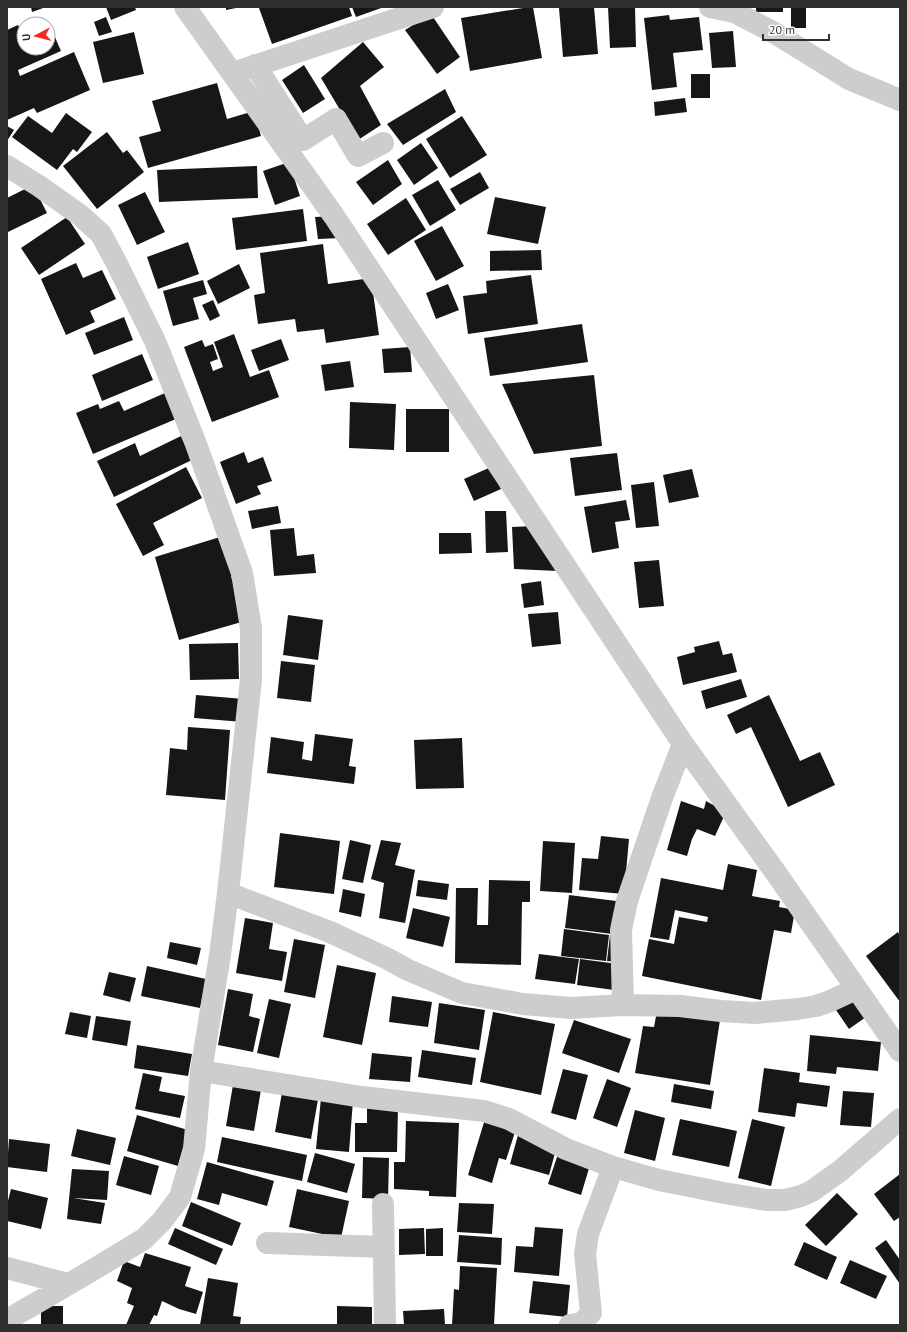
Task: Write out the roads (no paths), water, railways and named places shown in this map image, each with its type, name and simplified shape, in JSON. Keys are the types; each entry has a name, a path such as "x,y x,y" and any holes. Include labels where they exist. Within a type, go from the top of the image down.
{"street":[{"path":"185,7 233,72 334,216 684,744 900,1051"},
{"path":"233,72 433,7"},
{"path":"710,7 734,12 773,32 849,79 900,100"},
{"path":"255,65 303,140 336,119 358,156 383,143"},
{"path":"7,166 39,186 80,215 101,234 155,341 196,444 242,573 250,628 251,680 228,893 220,955 201,1071 194,1149 180,1197 162,1221 144,1239 7,1320"},
{"path":"623,1005 621,930 627,901 662,798 684,744"},
{"path":"228,893 330,932 408,970 462,993 523,1004 571,1008 623,1005 680,1006 755,1013 816,1006 856,989"},
{"path":"201,1071 362,1097 484,1111 509,1119 566,1149 613,1167 659,1180 766,1200 785,1200 801,1196 812,1191 840,1172 900,1119"},
{"path":"570,1325 582,1323 591,1313 585,1254 588,1234 613,1167"},
{"path":"383,1204 385,1325"},
{"path":"267,1243 384,1247"},
{"path":"7,1268 68,1284"}]}
